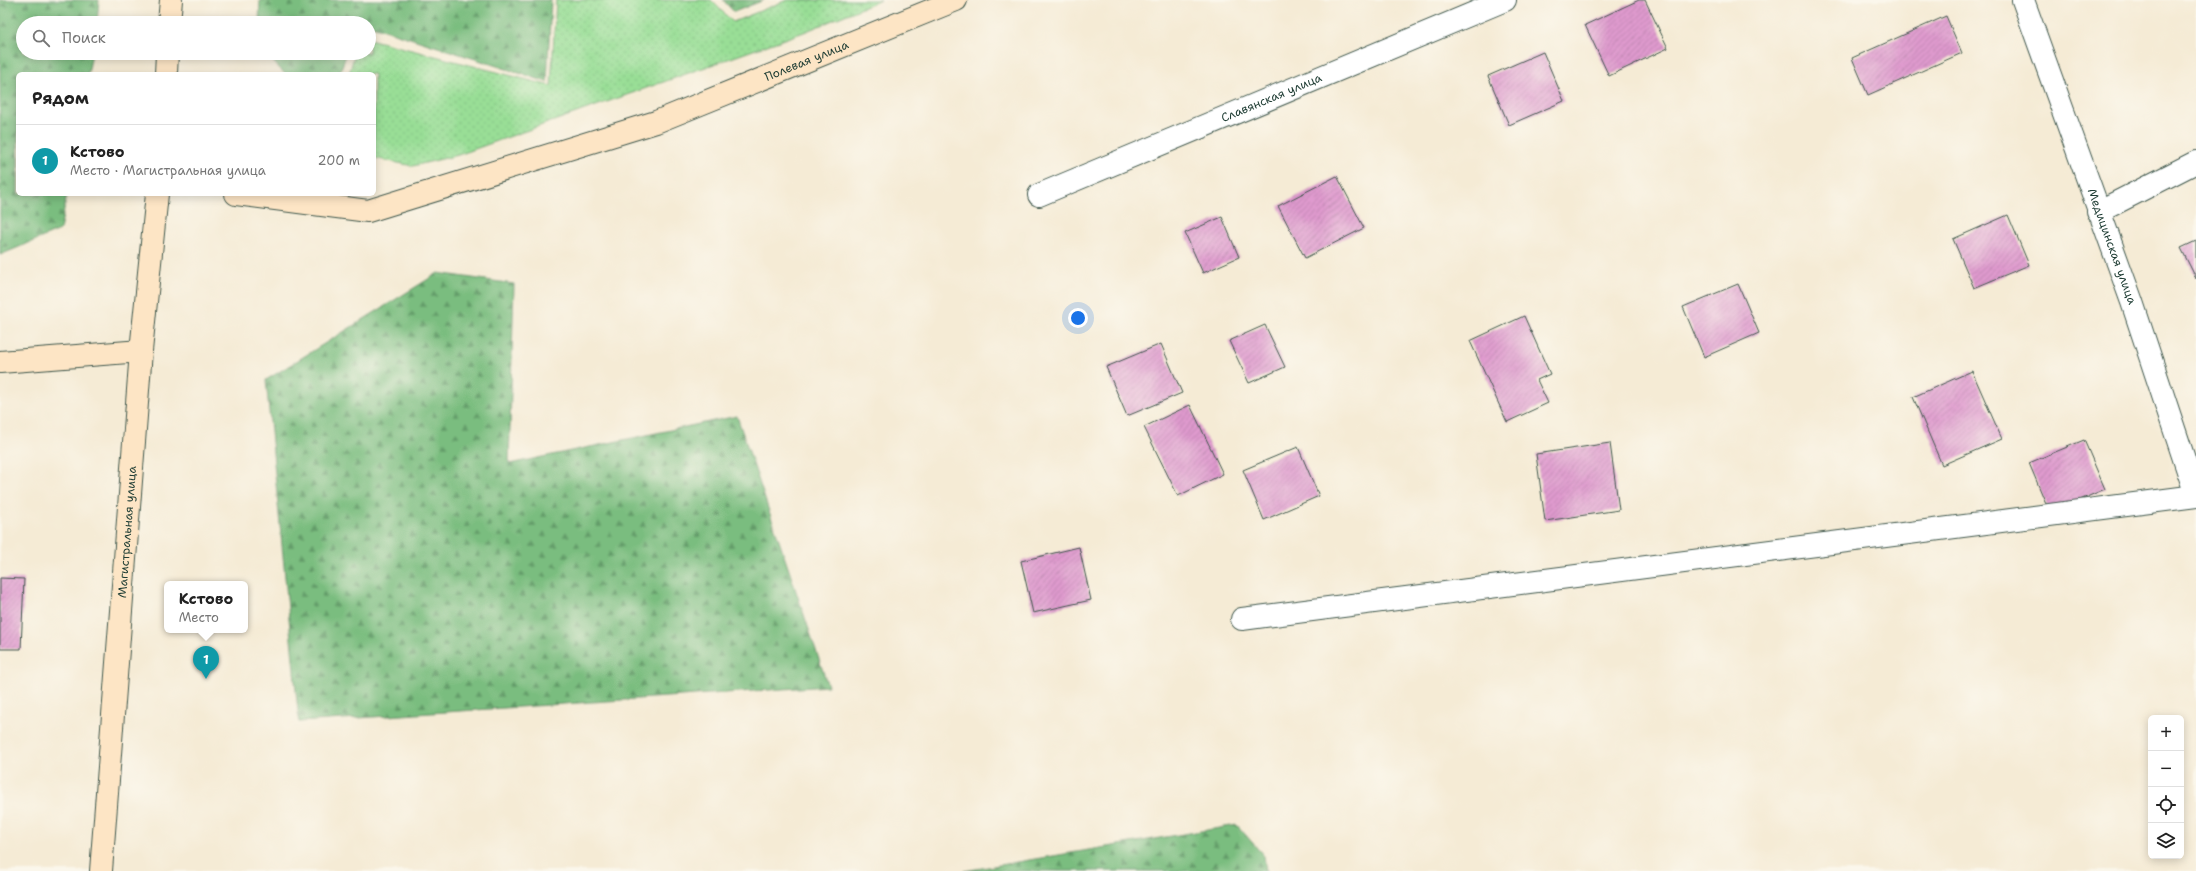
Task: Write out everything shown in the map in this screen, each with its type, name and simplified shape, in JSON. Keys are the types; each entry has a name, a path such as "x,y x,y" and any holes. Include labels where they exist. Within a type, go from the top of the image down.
{"street":[{"path":"170,16 171,0"},
{"name":"Полевая улица","path":"252,196 368,211 656,122 956,0"},
{"name":"Славянская улица","path":"1039,195 1505,0"},
{"name":"Медицинская улица","path":"2023,0 2098,212 2132,302 2196,496"},
{"path":"166,72 167,60"},
{"path":"2098,212 2196,162"},
{"name":"Магистральная улица","path":"101,871 141,351 157,196"},
{"path":"0,362 141,351"},
{"path":"1242,619 2196,496"}],"green space":[{"path":"0,0 99,0 98,16 16,16 16,60 91,60 88,72 16,72 16,196 67,196 60,230 0,255"},
{"path":"260,0 551,0 547,82 376,27 376,16 259,16"},
{"path":"556,0 711,0 733,22 787,0 881,0 804,32 458,155 413,166 376,158 376,72 350,72 353,60 376,60 376,41 551,86"},
{"path":"723,0 764,0 734,12"},
{"path":"272,60 344,60 340,72 283,72"},
{"path":"438,273 514,284 509,464 737,416 828,686 299,722 266,380"},
{"path":"1237,825 1264,856 1266,871 964,871"}],"building":[{"path":"1639,0 1645,0 1668,48 1609,76 1585,25"},
{"path":"1946,16 1962,53 1868,95 1852,58"},
{"path":"1543,52 1564,101 1509,125 1488,76"},
{"path":"1337,176 1364,228 1305,258 1278,206"},
{"path":"2008,215 2029,265 1974,288 1953,239"},
{"path":"1222,217 1239,257 1203,273 1185,233"},
{"path":"2196,241 2196,278 2181,248"},
{"path":"1738,284 1759,333 1704,357 1683,307"},
{"path":"1524,316 1550,374 1537,380 1548,403 1507,422 1470,341"},
{"path":"1265,325 1285,367 1249,383 1229,341"},
{"path":"1161,344 1182,393 1127,416 1106,367"},
{"path":"1972,371 2002,439 1942,465 1913,397"},
{"path":"1190,405 1223,474 1178,496 1144,427"},
{"path":"2084,440 2105,489 2050,513 2029,463"},
{"path":"1610,443 1619,510 1545,521 1536,454"},
{"path":"1298,447 1319,496 1264,520 1243,470"},
{"path":"1079,547 1091,600 1033,613 1021,561"},
{"path":"0,578 24,579 21,649 0,649"}],"place":[{"name":"Кстово","path":"206,679"}]}
